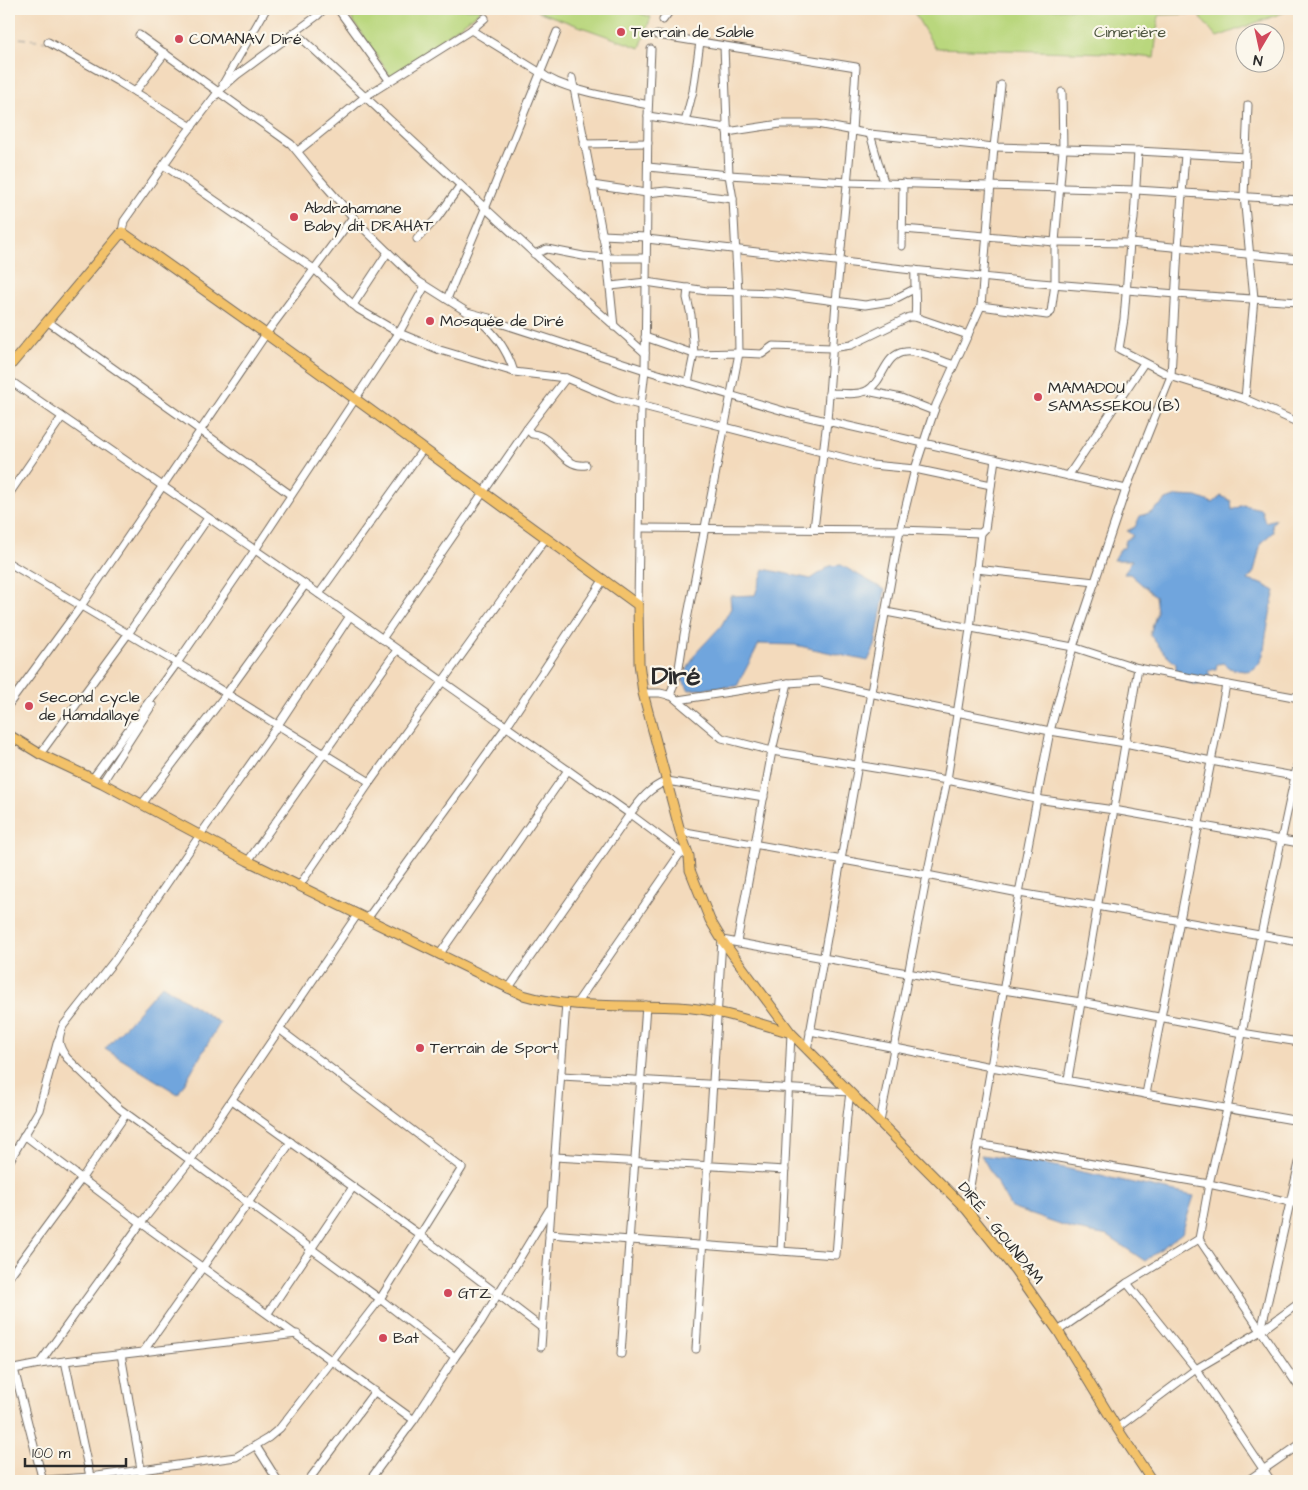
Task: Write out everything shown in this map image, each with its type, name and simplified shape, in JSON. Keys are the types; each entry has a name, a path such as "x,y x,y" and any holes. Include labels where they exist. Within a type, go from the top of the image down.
{"main road":[{"path":"9,367 122,232 266,334 638,605"},
{"name":"DIRÉ - GOUNDAM","path":"638,605 638,663 643,693 685,854 699,896 710,920 722,940 791,1033 966,1209 1014,1270 1058,1331 1117,1428 1152,1481"},
{"path":"9,735 40,754 93,778 248,861 508,989 535,999 566,1003 646,1005 717,1011 791,1033"}],"street":[{"path":"122,232 124,221 220,91 266,9"},
{"path":"220,91 324,9"},
{"path":"338,9 389,80"},
{"path":"663,20 671,9"},
{"path":"298,151 366,96 470,30 485,18"},
{"path":"470,30 548,79 574,88 648,105"},
{"path":"295,32 534,254 645,353"},
{"path":"447,299 486,209 557,32"},
{"path":"140,35 291,144 316,176 353,217 418,281 483,322 508,354 514,372"},
{"path":"657,35 856,67 848,182 832,348 828,422 814,529"},
{"path":"48,42 192,127"},
{"path":"685,122 693,91 700,42"},
{"path":"670,696 679,668 739,353 736,250 733,199 729,176 724,46"},
{"path":"638,605 641,405 646,370 648,105 651,50"},
{"path":"135,92 165,53"},
{"path":"572,78 608,258 614,327"},
{"path":"807,1050 900,530 915,469 934,411 982,306 990,186 1001,84"},
{"path":"982,306 1047,315 1051,312 1055,284 1055,242 1063,150 1062,92"},
{"path":"1245,399 1254,298 1244,196 1248,105"},
{"path":"648,116 727,130 801,123 817,124 870,134 994,147 1246,158"},
{"path":"870,134 884,182"},
{"path":"584,144 648,143"},
{"path":"1138,152 1134,219 1125,290 1124,320 1119,349 1171,376 1245,399 1299,423"},
{"path":"966,1209 1019,893 1050,731 1073,647 1126,489 1171,376 1185,154"},
{"path":"165,166 314,269 353,305 398,333 440,350 514,372 566,378 616,398 872,465 915,469 991,485"},
{"path":"648,167 729,176 848,182 1136,190 1299,200"},
{"path":"902,246 903,183"},
{"path":"592,185 647,193 666,191 733,199"},
{"path":"417,239 437,218 460,186"},
{"path":"9,704 81,606 266,334 353,217"},
{"path":"903,229 1055,242 1130,243 1299,259"},
{"path":"602,235 647,238 840,262 1055,284 1299,302"},
{"path":"534,254 547,249 583,256 646,258"},
{"path":"353,305 388,252"},
{"path":"915,270 915,317"},
{"path":"611,286 646,282 738,293 776,293 865,305 891,301 914,288"},
{"path":"93,778 177,663 255,550 398,333 425,286"},
{"path":"688,288 687,298 691,315 694,354 688,383"},
{"path":"467,312 646,370 787,412 1126,489"},
{"path":"645,336 694,354 762,354 773,346 832,348 851,346 909,318 915,317 968,335"},
{"path":"46,321 291,494"},
{"path":"867,392 874,386 891,358 907,351 954,365"},
{"path":"1068,476 1144,363"},
{"path":"382,639 466,516 484,494 527,429 566,378"},
{"path":"9,380 319,594 685,854 576,1004"},
{"path":"829,394 867,392 901,398 934,411"},
{"path":"9,494 62,417"},
{"path":"527,429 532,434 539,434 570,462 579,466 586,465"},
{"path":"319,594 423,449"},
{"path":"880,1122 926,875 947,780 970,629 981,533 985,529 996,459"},
{"path":"40,754 128,634 208,518"},
{"path":"640,528 900,530 981,533"},
{"path":"299,886 370,782 546,538"},
{"path":"9,563 227,693 370,782"},
{"path":"976,570 1095,582"},
{"path":"367,919 506,727 604,579"},
{"path":"142,804 227,693 305,585"},
{"path":"886,612 1073,647 1138,668 1299,698"},
{"path":"9,1162 42,1102 58,1038 63,1026 114,961 278,725 350,616"},
{"path":"248,861 397,650"},
{"path":"1068,1079 1138,668"},
{"path":"678,700 788,683 818,682 1050,731 1126,743 1297,777"},
{"path":"737,942 772,750 788,683"},
{"path":"1146,1094 1226,685"},
{"path":"643,693 660,692 678,700 722,738 772,750 947,780 1036,799 1114,810 1299,843"},
{"path":"102,783 156,698"},
{"path":"1299,757 1297,777 1281,840 1261,934 1227,1109 1209,1184 1199,1239 1299,1388"},
{"path":"439,955 568,770"},
{"path":"508,989 630,814 654,786 667,782 764,797"},
{"path":"680,832 1299,942"},
{"path":"39,1364 141,1223 190,1162 357,915"},
{"path":"696,1349 722,940 1081,1002 1242,1034 1299,1042"},
{"path":"541,1347 566,1003"},
{"path":"621,1354 646,1005"},
{"path":"30,1481 90,1479 236,1457 256,1446 280,1428 380,1299 462,1168 279,1029"},
{"path":"810,1031 991,1066 1299,1121"},
{"path":"781,1251 791,1033"},
{"path":"58,1038 61,1049 67,1058 126,1114 380,1299 455,1357"},
{"path":"549,1234 836,1255 850,1092 561,1076"},
{"path":"232,1100 420,1235 542,1328"},
{"path":"9,1277 82,1178 126,1114"},
{"path":"24,1135 141,1223 414,1420"},
{"path":"143,1352 291,1142"},
{"path":"977,1144 1209,1184 1299,1204"},
{"path":"555,1157 784,1170"},
{"path":"1261,1331 1299,1163"},
{"path":"268,1313 353,1187"},
{"path":"369,1481 414,1420 455,1357 499,1295 551,1208"},
{"path":"1058,1331 1127,1283 1199,1239"},
{"path":"1127,1283 1196,1369 1271,1481"},
{"path":"1117,1428 1196,1369 1261,1331 1299,1303"},
{"path":"43,1480 11,1370 39,1364 297,1334"},
{"path":"121,1354 142,1481"},
{"path":"65,1361 90,1479"},
{"path":"308,1481 376,1391"},
{"path":"1247,1481 1299,1445"},
{"path":"256,1446 278,1481"}],"green space":[{"path":"345,9 483,9 391,77"},
{"name":"Terrain de Sable","path":"537,9 628,9 651,17 640,48 537,11"},
{"name":"Cimerière","path":"912,9 1293,9 1258,22 1236,22 1236,30 1217,37 1197,14 1159,15 1154,58 1108,53 935,48"}],"water":[{"path":"1177,496 1197,497 1213,503 1221,496 1231,501 1232,510 1243,505 1261,509 1265,522 1276,519 1272,524 1273,532 1261,543 1254,572 1248,580 1262,584 1275,591 1262,659 1256,667 1247,671 1229,668 1225,663 1217,664 1216,669 1208,671 1213,682 1194,684 1176,679 1176,664 1165,654 1150,635 1157,611 1155,596 1130,574 1124,574 1132,560 1114,560 1121,548 1124,548 1126,540 1133,536 1127,531 1135,527 1140,516 1152,512 1166,500"},
{"path":"841,565 885,590 875,646 868,661 795,645 759,644 737,686 689,690 682,680 695,654 721,626 731,608 730,596 755,595 764,569 811,579 830,566"},
{"path":"162,985 220,1023 178,1094 105,1049"},
{"path":"981,1155 1050,1165 1194,1196 1182,1233 1145,1261 1108,1236 1072,1229 1011,1208"}],"ferry route":[{"path":"9,37 45,41"}],"place":[{"name":"Terrain de Sable","path":"621,32"},
{"name":"COMANAV Diré","path":"179,39"},
{"name":"Abdrahamane Baby dit DRAHAT","path":"294,217"},
{"name":"Mosquée de Diré","path":"430,321"},
{"name":"MAMADOU SAMASSEKOU (B)","path":"1038,397"},
{"name":"Second cycle de Hamdallaye","path":"29,706"},
{"name":"Terrain de Sport","path":"420,1048"},
{"name":"GTZ","path":"448,1293"},
{"name":"Bat","path":"383,1338"}],"district":[{"name":"Diré","path":"676,676"}]}
